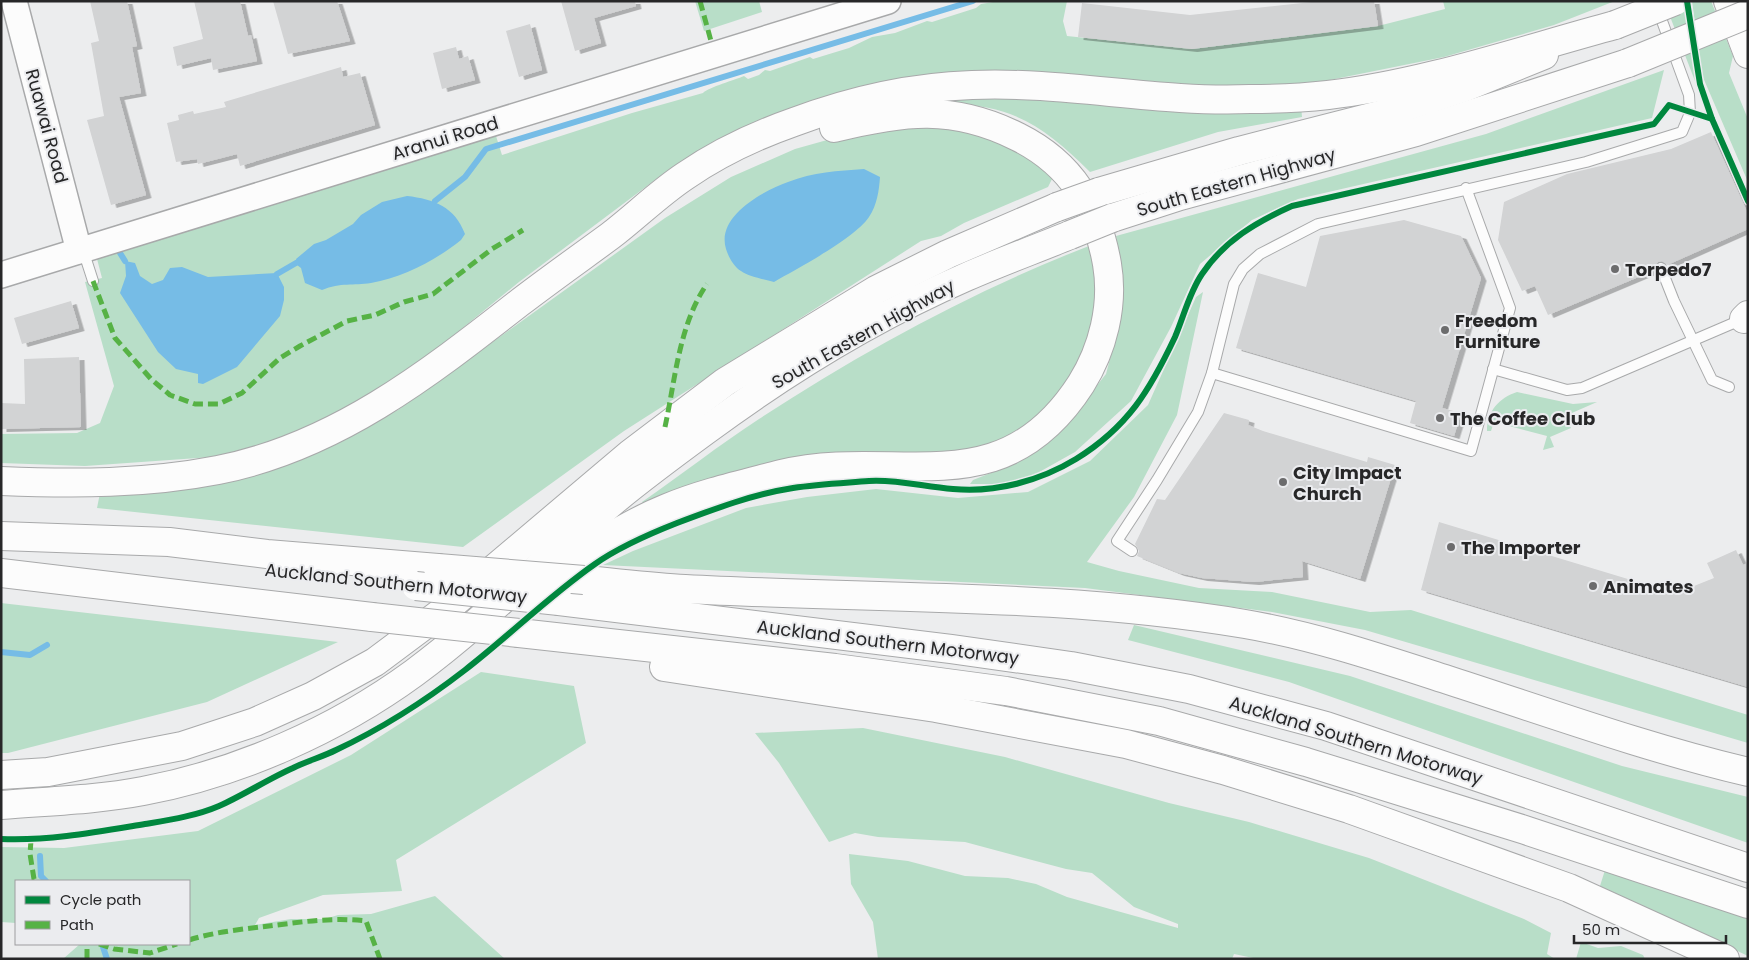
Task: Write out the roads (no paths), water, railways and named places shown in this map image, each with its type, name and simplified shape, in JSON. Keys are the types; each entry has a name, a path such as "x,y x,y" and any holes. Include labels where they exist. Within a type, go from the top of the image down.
{"main road":[{"name":"South Eastern Highway","path":"1,774 48,772 182,746 255,722 313,696 375,662 450,606 630,454 725,382 876,290 948,254 1057,207 1099,192 1230,153 1387,113 1464,88 1675,1"},
{"path":"1728,1 1748,54"},
{"name":"South Eastern Highway","path":"1,804 89,799 144,791 200,777 247,761 304,738 368,704 414,673 494,608 616,499 708,428 795,368 907,306 966,277 1112,218 1180,196 1416,132 1628,62 1748,14"},
{"path":"1,481 111,483 179,476 245,464 330,433 385,403 450,358 613,234 686,175 792,122 876,98 928,88 975,84 1032,86 1209,99 1328,95 1412,80 1615,25"},
{"path":"494,608 632,525 666,508 700,496 786,473 854,466 920,468 952,466 986,460 1013,448 1036,434 1070,400 1092,365 1102,338 1107,313 1109,275 1103,241 1095,216 1073,179 1049,156 994,125 964,116 936,113 863,120 797,138 713,175 613,234"},
{"path":"1,538 169,542 267,554 683,589 940,597 1112,607 1248,624 1368,654 1685,757 1748,772"},
{"name":"Auckland Southern Motorway","path":"1,538 558,601 951,649 1071,666 1189,689 1326,726 1748,868"},
{"name":"Auckland Southern Motorway","path":"1,573 372,617 835,668 1006,691 1159,721 1306,762 1525,830 1748,904"},
{"path":"519,633 611,660 936,708 1126,744 1349,809 1569,888 1725,959"}],"street":[{"name":"Ruawai Road","path":"14,1 81,251"},
{"name":"Aranui Road","path":"1,275 888,1"}],"lane":[{"path":"1132,550 1117,541 1198,412 1212,373 1234,284 1243,269 1260,254 1318,224 1415,203 1466,188 1586,162 1682,132 1690,113 1689,95 1655,1"},
{"path":"1212,373 1471,451 1510,308 1466,188"},
{"path":"81,251 93,281"},
{"path":"1661,268 1712,380 1729,387"},
{"path":"1493,369 1567,390 1582,388 1746,317"}],"water":[{"path":"864,169 880,177 876,203 862,226 839,244 774,282 748,275 734,264 726,249 725,237 728,226 735,216 755,198 778,186 807,176 826,172"},
{"path":"407,196 435,202 449,211 456,217 465,234 461,240 419,267 395,277 371,283 335,286 322,290 305,283 301,268 297,265 296,259 314,244 326,240 353,224 361,215 382,202"},
{"path":"125,261 135,263 140,276 152,284 163,280 170,268 182,267 208,277 277,273 284,287 284,300 280,316 237,367 203,384 198,383 198,374 176,369 158,352 120,293 126,276"}],"waterway":[{"path":"435,201 465,177 486,149 973,1"},
{"path":"120,253 125,261"},
{"path":"277,274 296,263"},
{"path":"1,652 30,655 47,645"},
{"path":"40,856 41,876 45,880"},
{"path":"102,945 107,959"}],"place":[{"name":"Torpedo7","path":"1615,269"},
{"name":"Freedom Furniture","path":"1445,330"},
{"name":"The Coffee Club","path":"1440,418"},
{"name":"City Impact Church","path":"1283,482"},
{"name":"The Importer","path":"1451,547"},
{"name":"Animates","path":"1593,586"}]}
